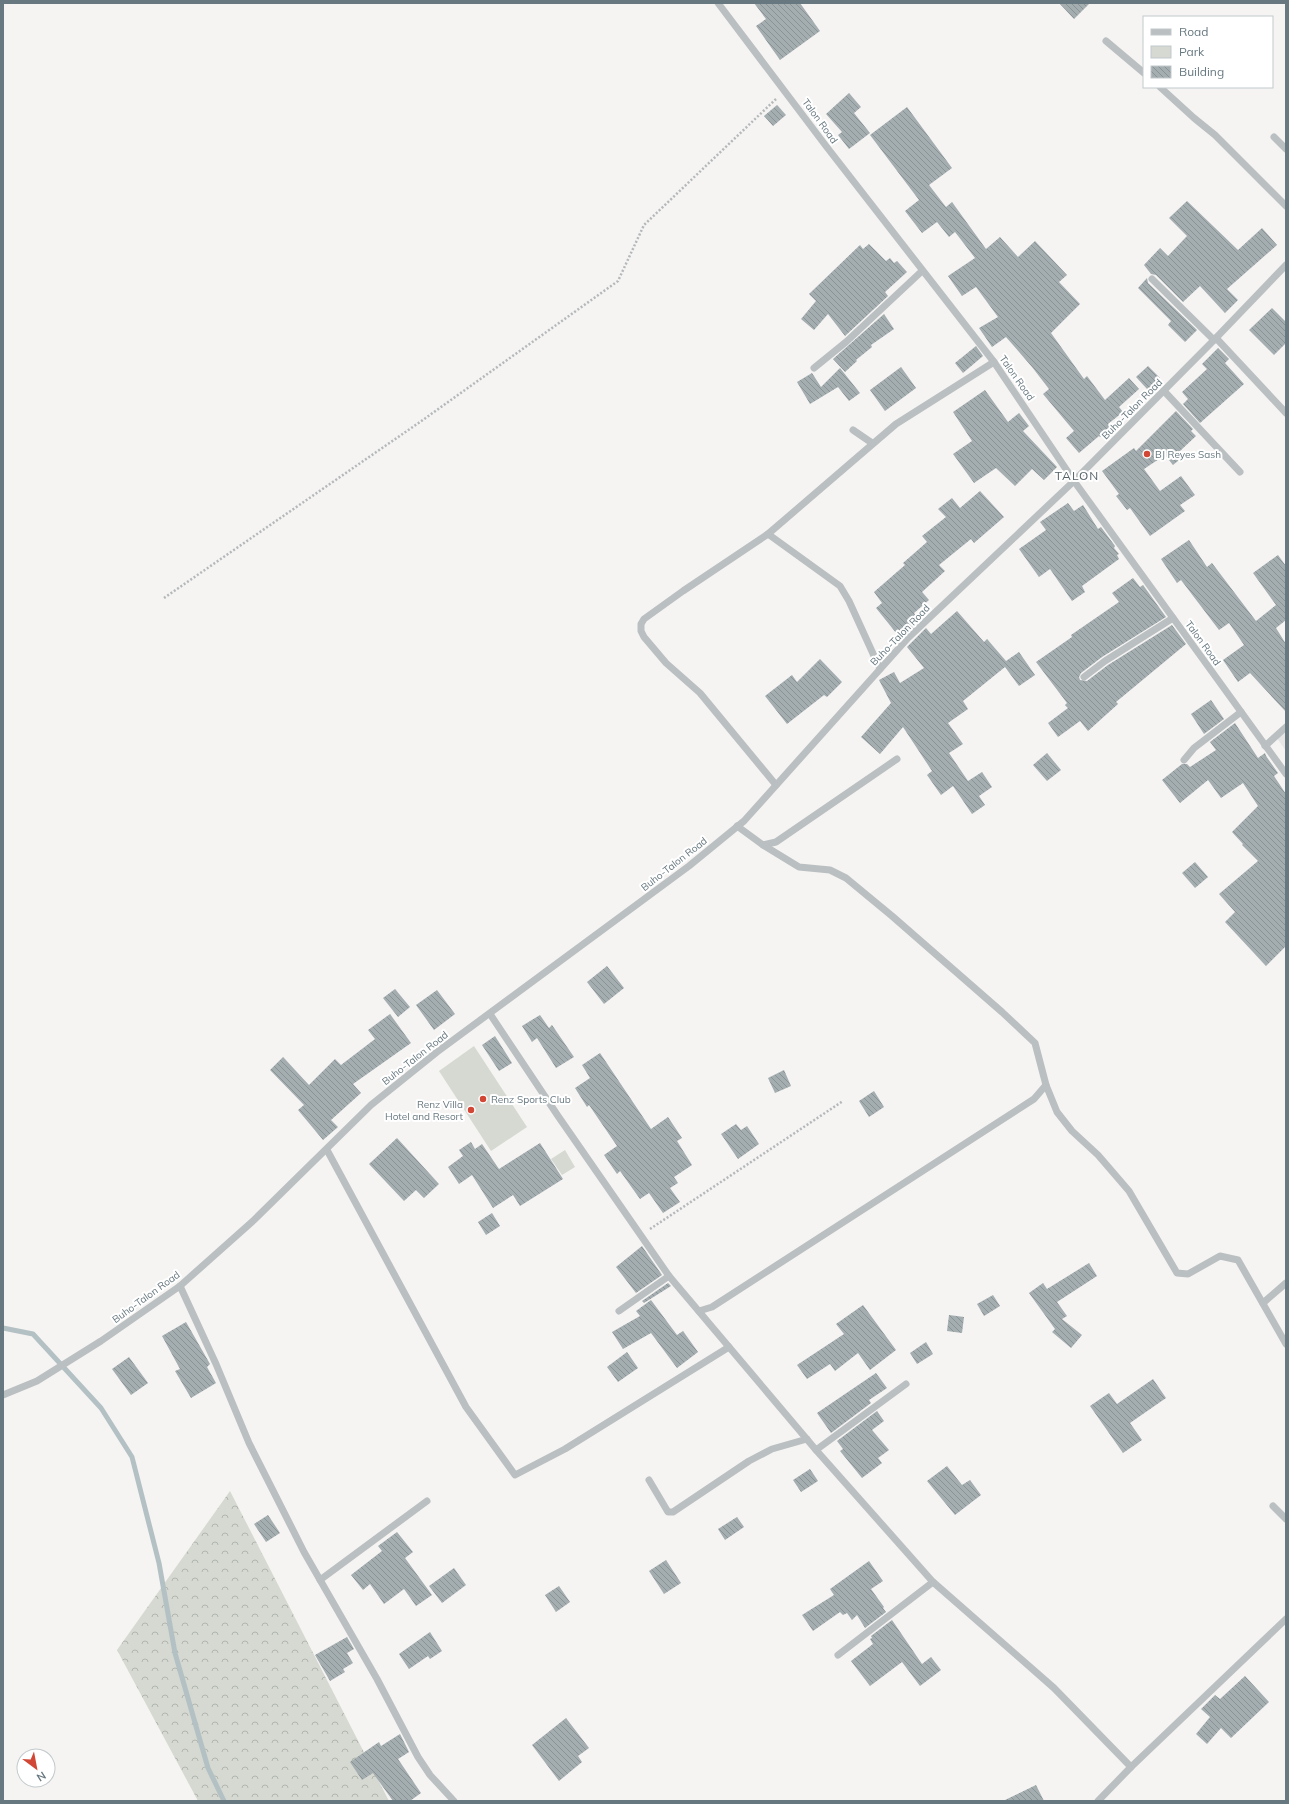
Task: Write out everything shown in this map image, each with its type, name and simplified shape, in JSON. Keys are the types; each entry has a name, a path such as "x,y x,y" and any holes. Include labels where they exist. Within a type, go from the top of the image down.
{"street":[{"name":"Talon Road","path":"718,3 922,271 994,362 1074,481 1286,774"},
{"path":"1106,41 1143,72"},
{"path":"1161,88 1215,135 1286,206"},
{"path":"1274,137 1286,149"},
{"name":"Buho-Talon Road","path":"3,1395 37,1381 101,1341 180,1286 254,1220 327,1150 371,1105 437,1052 672,879 737,826 776,785 908,638 1074,481 1286,265"},
{"path":"814,368 851,338 922,271"},
{"path":"1152,279 1215,339 1286,413"},
{"path":"776,785 700,693 666,663 641,631 641,624 644,620 683,591 768,534 872,443 896,424 994,362"},
{"path":"1164,391 1240,472"},
{"path":"853,430 872,443"},
{"path":"768,534 840,586 880,669"},
{"path":"1084,677 1105,661 1173,618"},
{"path":"1184,760 1194,748 1241,712"},
{"path":"1265,746 1286,727"},
{"path":"763,844 776,842 897,759"},
{"path":"737,826 799,867 830,870 846,878 1002,1012 1035,1044 1046,1085 1057,1112 1072,1131 1098,1155 1129,1191 1177,1273 1188,1274 1220,1256 1238,1260 1286,1344"},
{"path":"490,1014 558,1116 669,1276 807,1440 933,1582 1054,1688 1131,1767"},
{"path":"699,1311 718,1303 1034,1099 1046,1085"},
{"path":"327,1150 466,1407 515,1475 565,1449 729,1347"},
{"path":"619,1311 669,1276"},
{"path":"1263,1303 1286,1283"},
{"path":"180,1286 216,1364 249,1443 304,1552 377,1679 418,1757 430,1775 454,1801"},
{"path":"816,1450 906,1384"},
{"path":"648,1480 668,1512 673,1512 748,1461 772,1449 807,1440"},
{"path":"320,1580 427,1501"},
{"path":"1274,1506 1286,1519"},
{"path":"838,1655 933,1582"},
{"path":"1098,1801 1131,1767 1286,1619"}],"path":[{"path":"164,598 420,422 618,281 644,224 785,91"},
{"path":"641,1235 843,1102"}],"shaded area":[{"path":"1286,723 1286,751 1274,734"}],"green space":[{"name":"Renz Sports Club","path":"474,1046 527,1127 491,1151 439,1071"},
{"path":"565,1150 575,1167 562,1175 551,1159"},
{"path":"230,1491 389,1801 198,1801 117,1650"}],"building":[{"path":"754,3 800,3 820,31 780,60 756,26 766,19"},
{"path":"1059,3 1090,3 1074,19"},
{"path":"849,93 861,107 854,113 870,133 849,149 838,135 842,132 826,114"},
{"path":"777,105 786,115 773,126 764,116"},
{"path":"907,107 952,168 929,185 946,207 952,202 986,249 1000,237 1018,257 1035,241 1067,275 1059,282 1080,304 1051,333 1084,379 1087,376 1105,400 1129,378 1139,389 1119,407 1123,412 1108,424 1111,428 1079,453 1066,438 1074,431 1043,394 1049,389 1032,367 1006,337 992,347 979,328 998,317 976,287 962,296 948,276 975,258 955,232 949,237 937,222 922,233 905,211 919,200 870,135"},
{"path":"1187,201 1238,250 1262,228 1277,245 1227,289 1238,300 1225,313 1200,286 1183,302 1156,275 1151,274 1144,265 1160,248 1168,256 1187,236 1169,218"},
{"path":"869,244 886,261 890,258 894,263 897,261 907,272 885,292 888,296 845,336 828,314 814,330 801,319 816,301 809,294 860,245 863,249"},
{"path":"1147,278 1148,283 1197,330 1185,342 1168,325 1171,321 1138,288"},
{"path":"1272,308 1286,322 1286,343 1274,355 1249,330"},
{"path":"884,314 894,329 871,345 872,347 856,360 857,361 845,372 833,359"},
{"path":"976,346 983,356 963,373 955,363"},
{"path":"1218,348 1229,359 1225,363 1244,384 1200,423 1183,404 1188,399 1182,392 1207,369 1202,364"},
{"path":"1148,366 1160,378 1148,390 1136,377"},
{"path":"901,367 916,388 885,411 870,390"},
{"path":"840,368 860,393 849,401 838,387 810,404 797,382 812,373 821,387"},
{"path":"985,390 1008,422 1019,413 1029,426 1023,431 1057,467 1044,480 1032,469 1015,486 996,468 974,483 953,454 972,441 953,412"},
{"path":"1176,411 1193,429 1191,431 1196,436 1180,451 1184,456 1173,465 1165,455 1144,469 1160,491 1181,476 1195,495 1180,505 1185,511 1150,536 1130,508 1127,510 1116,496 1119,494 1102,471 1134,448 1136,451"},
{"path":"980,491 1004,517 974,543 971,539 939,565 945,571 922,592 929,600 914,613 920,620 901,639 876,608 882,603 874,592 905,565 903,563 927,542 922,536 946,517 938,509 952,498 960,508"},
{"path":"1068,503 1074,511 1083,505 1098,529 1101,527 1119,554 1117,555 1119,559 1082,586 1085,592 1072,601 1050,569 1039,577 1019,549 1046,530 1040,522"},
{"path":"1189,540 1207,567 1212,563 1256,621 1276,605 1253,573 1278,555 1286,566 1286,620 1276,628 1286,644 1286,712 1250,673 1238,682 1223,660 1244,645 1229,623 1219,630 1181,580 1177,583 1161,559"},
{"path":"1133,578 1140,587 1143,585 1166,617 1102,657 1081,673 1079,677 1080,680 1087,681 1108,665 1172,625 1186,644 1116,702 1118,704 1088,731 1080,721 1058,737 1048,723 1068,708 1065,705 1067,703 1036,662 1072,637 1071,635 1119,602 1112,593"},
{"path":"957,611 984,642 987,639 1006,661 1019,652 1035,675 1019,686 1005,667 963,701 968,709 948,723 963,744 949,753 968,781 982,772 992,787 979,796 985,805 972,814 953,786 941,795 927,775 932,771 903,727 880,754 861,737 891,703 879,680 894,672 900,683 924,668 907,647 926,628 931,634"},
{"path":"820,659 842,682 827,697 824,695 787,724 765,696 792,675 797,682"},
{"path":"1211,700 1224,719 1204,734 1191,714"},
{"path":"1235,723 1258,758 1265,753 1278,773 1274,776 1286,794 1286,946 1266,966 1225,922 1235,912 1219,894 1258,861 1242,845 1243,844 1232,832 1258,806 1243,783 1221,798 1208,780 1180,803 1162,780 1182,764 1187,764 1190,767 1216,750 1210,742"},
{"path":"1047,753 1061,770 1047,781 1033,765"},
{"path":"1195,862 1208,877 1195,888 1182,873"},
{"path":"607,966 624,988 604,1004 587,982"},
{"path":"395,989 410,1007 398,1017 383,998"},
{"path":"437,990 455,1014 434,1030 416,1005"},
{"path":"390,1014 411,1043 353,1084 361,1093 331,1120 338,1127 323,1140 298,1110 304,1105 270,1070 283,1057 309,1085 335,1059 341,1065 375,1039 368,1030"},
{"path":"540,1015 549,1028 552,1025 574,1057 556,1068 537,1038 532,1042 522,1026"},
{"path":"495,1036 512,1063 499,1071 482,1045"},
{"path":"600,1053 651,1129 668,1117 682,1138 677,1141 692,1165 674,1177 678,1183 670,1188 680,1202 663,1213 649,1193 640,1199 620,1171 617,1174 604,1155 617,1146 589,1105 587,1107 575,1088 590,1078 582,1065"},
{"path":"784,1070 791,1086 775,1093 768,1078"},
{"path":"874,1091 884,1107 869,1117 859,1101"},
{"path":"736,1124 741,1130 747,1126 759,1144 738,1159 721,1134"},
{"path":"397,1138 439,1184 424,1198 416,1190 404,1201 369,1164"},
{"path":"471,1142 475,1149 482,1144 499,1169 540,1143 563,1179 520,1206 513,1195 493,1208 472,1175 459,1184 448,1167 463,1156 459,1150"},
{"path":"492,1213 500,1226 486,1235 478,1222"},
{"path":"642,1246 662,1275 636,1293 616,1267"},
{"path":"1089,1263 1097,1276 1057,1302 1067,1316 1062,1319 1082,1335 1071,1348 1052,1332 1055,1329 1029,1293 1043,1283 1047,1289"},
{"path":"668,1283 671,1286 644,1303 642,1301"},
{"path":"993,1295 1000,1306 984,1316 977,1304"},
{"path":"651,1300 677,1335 683,1331 698,1352 677,1368 651,1333 623,1349 612,1332 640,1316 636,1311"},
{"path":"863,1305 896,1350 870,1370 858,1353 835,1371 830,1364 807,1379 797,1365 844,1334 836,1324"},
{"path":"949,1315 964,1317 962,1333 947,1331"},
{"path":"186,1322 210,1364 207,1367 216,1383 191,1398 175,1371 180,1369 162,1336"},
{"path":"926,1342 933,1354 917,1364 910,1353"},
{"path":"627,1352 638,1368 618,1382 607,1367"},
{"path":"129,1357 148,1383 131,1395 112,1369"},
{"path":"876,1373 887,1388 869,1400 871,1403 831,1433 817,1413"},
{"path":"1153,1379 1166,1398 1130,1423 1142,1440 1123,1453 1090,1406 1109,1393 1117,1404"},
{"path":"877,1411 884,1421 872,1430 889,1450 878,1458 882,1463 862,1478 840,1451 843,1449 837,1441"},
{"path":"947,1466 962,1485 970,1480 981,1495 955,1515 927,1481"},
{"path":"810,1469 818,1481 801,1492 793,1480"},
{"path":"268,1515 280,1533 266,1542 254,1524"},
{"path":"737,1517 744,1527 725,1540 718,1529"},
{"path":"397,1532 413,1552 405,1558 432,1595 416,1606 404,1589 384,1604 370,1584 363,1590 351,1575 382,1551 378,1546"},
{"path":"666,1560 681,1583 664,1594 649,1571"},
{"path":"869,1561 883,1581 871,1589 886,1612 865,1628 857,1615 852,1620 847,1613 843,1615 840,1612 813,1631 802,1615 834,1595 830,1589"},
{"path":"454,1568 466,1585 442,1603 429,1586"},
{"path":"559,1586 570,1602 556,1612 545,1595"},
{"path":"892,1620 922,1664 931,1657 941,1670 920,1686 902,1662 870,1686 851,1661 873,1644 870,1639 872,1638 871,1636"},
{"path":"430,1632 442,1651 430,1659 428,1656 409,1669 399,1654"},
{"path":"347,1637 354,1649 347,1653 353,1663 343,1669 345,1672 330,1681 315,1655"},
{"path":"1245,1676 1269,1702 1231,1738 1221,1728 1207,1744 1196,1734 1210,1717 1201,1709 1215,1695 1220,1699"},
{"path":"566,1718 589,1748 578,1756 582,1762 559,1781 532,1745"},
{"path":"400,1734 409,1752 398,1759 421,1793 410,1801 393,1801 373,1773 362,1780 350,1762 379,1742 381,1746"},
{"path":"1036,1785 1044,1801 1003,1801"}],"waterway":[{"path":"3,1328 33,1334 101,1408 132,1457 159,1563 175,1653 208,1768 224,1801"}],"place":[{"name":"BJ Reyes Sash","path":"1147,454"},
{"name":"Renz Sports Club","path":"483,1099"},
{"name":"Renz Villa Hotel and Resort","path":"471,1110"}],"district":[{"name":"TALON","path":"1077,475"}]}
